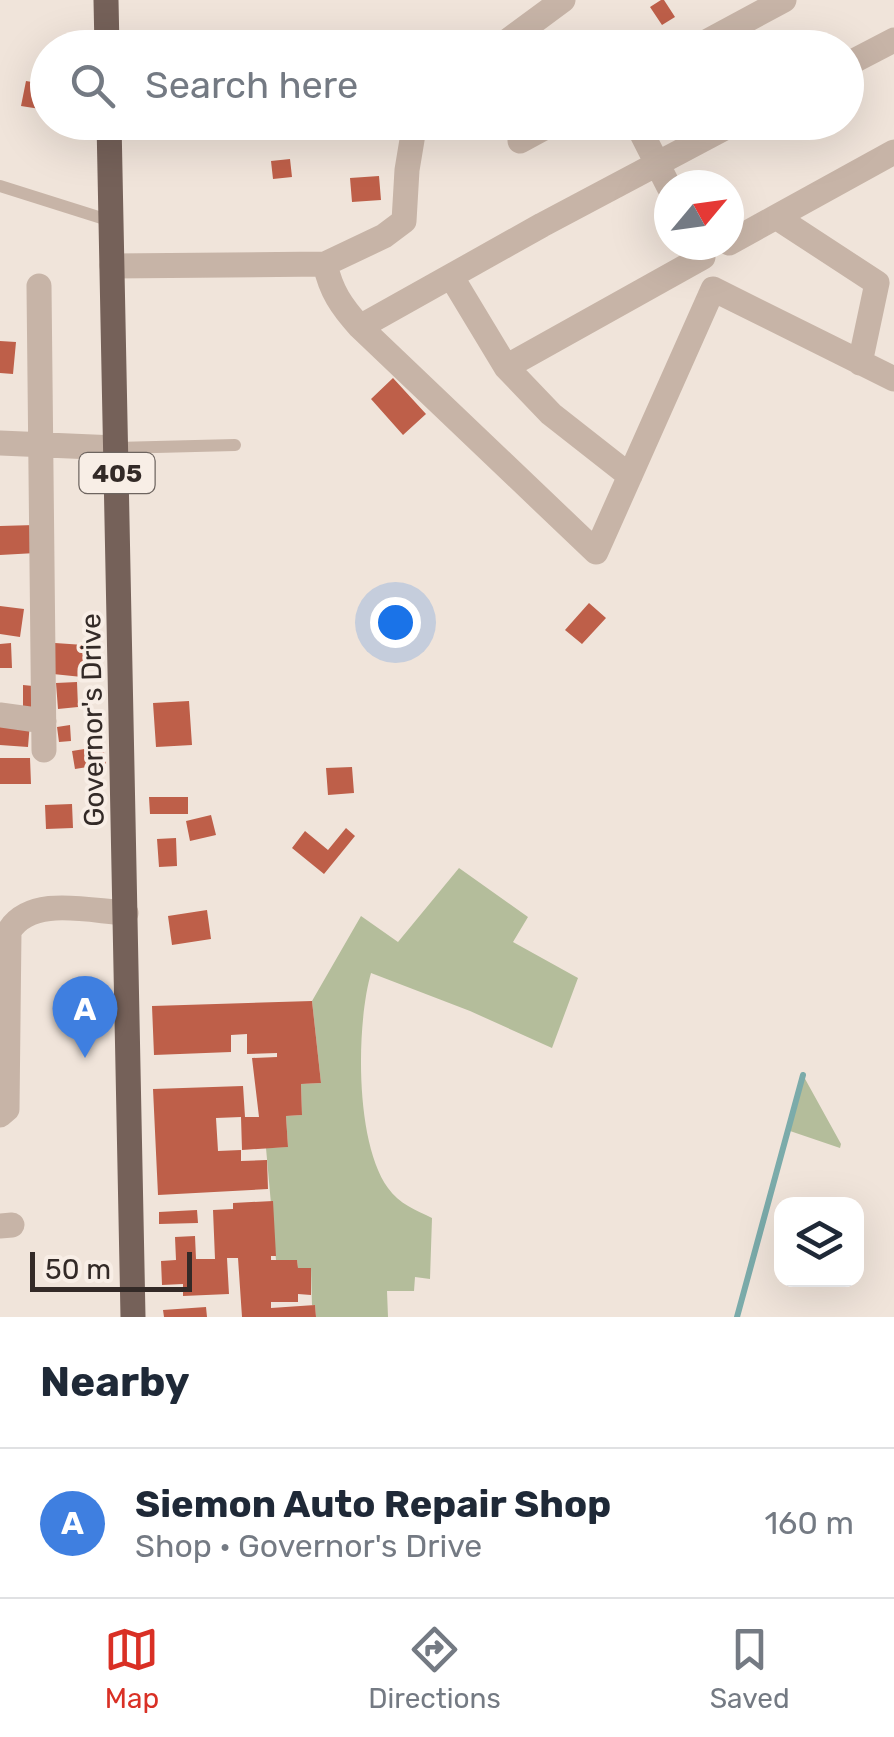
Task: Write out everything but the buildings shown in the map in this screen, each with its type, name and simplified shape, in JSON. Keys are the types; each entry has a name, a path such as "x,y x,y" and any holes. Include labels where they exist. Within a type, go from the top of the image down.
{"main road":[{"path":"106,0 107,30"},
{"name":"Governor's Drive","path":"109,140 133,1317"}],"street":[{"path":"523,30 564,0"},
{"path":"728,30 784,0"},
{"path":"864,55 894,40"},
{"path":"112,266 325,264 384,236 404,221 412,140"},
{"path":"645,140 660,170"},
{"path":"670,170 711,140"},
{"path":"744,233 894,152"},
{"path":"360,327 451,276 654,179"},
{"path":"776,218 886,278 860,363"},
{"path":"506,367 691,260"},
{"path":"325,264 330,288 360,327 596,552 713,289 894,379"},
{"path":"451,276 506,367 551,414 630,476"},
{"path":"39,286 44,750"},
{"path":"0,443 116,448"},
{"path":"0,716 44,721"},
{"path":"0,1115 8,1109 10,932 17,918 36,909 126,913"}],"lane":[{"path":"0,186 111,221"},
{"path":"116,448 235,445"}],"green space":[{"path":"459,868 528,917 513,942 578,978 552,1048 371,973 361,1052 369,1142 377,1168 392,1194 432,1218 430,1279 415,1277 414,1291 387,1291 388,1317 316,1317 311,1269 298,1268 297,1260 276,1260 266,1148 288,1147 286,1116 302,1115 301,1084 321,1083 312,1001 361,916 398,942"},
{"path":"804,1077 841,1144 840,1148 790,1131"}],"waterway":[{"path":"737,1317 803,1075"}],"place":[{"name":"Siemon Auto Repair Shop","path":"85,1058"}]}
